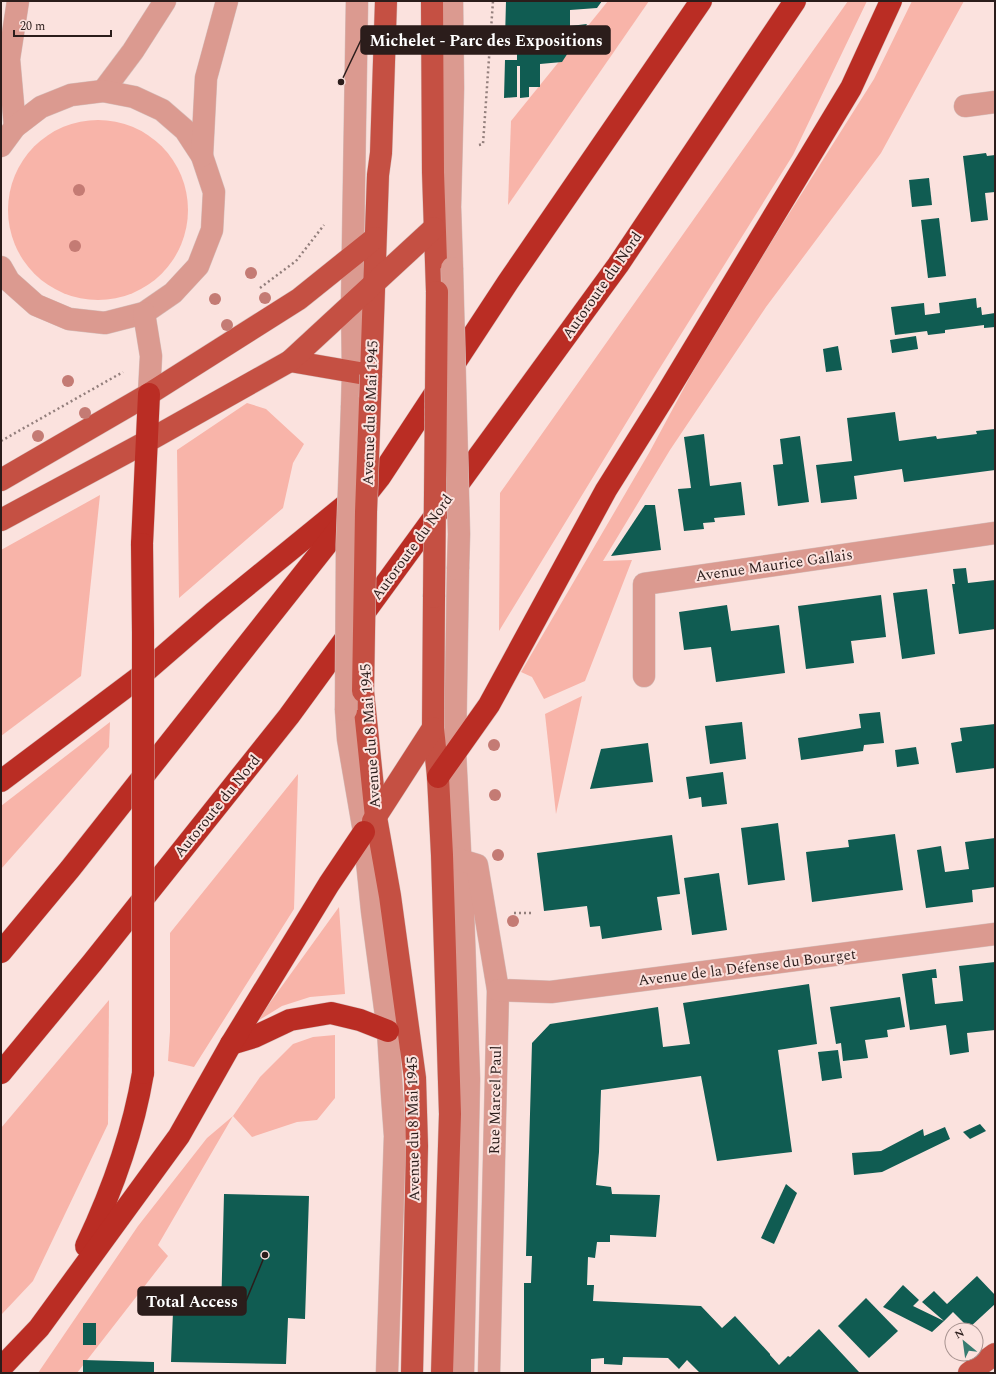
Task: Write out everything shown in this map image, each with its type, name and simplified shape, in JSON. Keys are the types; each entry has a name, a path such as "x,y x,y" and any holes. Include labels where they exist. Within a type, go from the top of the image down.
{"highway":[{"path":"1,952 74,863 380,477 508,282 701,1"},
{"name":"Autoroute du Nord","path":"1,1073 92,963 289,716 618,265 795,1"},
{"path":"438,777 489,705 606,490 665,396 851,88 891,1"},
{"path":"64,1293 102,1212 117,1170 138,1100 143,1072 142,544 149,394"},
{"path":"1,781 138,678 213,613 380,477"},
{"path":"1,1368 39,1328 179,1136 231,1044 329,884 370,825"},
{"path":"231,1044 254,1037 290,1020 331,1013 360,1020 388,1031"}],"main road":[{"name":"Avenue du 8 Mai 1945","path":"386,1 381,154 378,175 374,284 362,374 366,512 363,690 370,825 390,896 415,1078 416,1146 412,1373"},
{"path":"436,6 434,228 437,292 433,728 438,777 451,857 450,1114 442,1373"},
{"path":"1,520 146,442 290,361 434,228"},
{"path":"1,480 149,394 299,299 376,238"},
{"path":"290,361 362,374"},
{"path":"370,825 433,728"},
{"path":"388,1031 412,1053"},
{"path":"969,1373 995,1354"},
{"path":"990,1373 995,1367"}],"street":[{"path":"15,127 9,59 18,1"},
{"path":"103,91 133,51 165,1"},
{"path":"202,156 206,78 227,1"},
{"path":"357,1 352,304 362,374 352,406 347,545 346,710 348,739 370,825 372,910 388,1031 395,1136 387,1373"},
{"path":"452,1 453,88 450,207 459,534 455,751 451,857 469,1079 463,1373"},
{"path":"1,146 15,127 41,107 71,95 103,91 134,97 162,110 185,130 202,156 214,192 212,230 198,266 173,293 144,313 105,323 69,319 36,305 4,277"},
{"path":"965,106 995,102"},
{"path":"434,228 450,207"},
{"path":"144,313 151,356 149,394"},
{"name":"Avenue Maurice Gallais","path":"644,676 644,584 995,533"},
{"name":"Rue Marcel Paul","path":"451,857 477,866 498,990 489,1373"},
{"name":"Avenue de la Défense du Bourget","path":"498,990 551,992 995,934"}],"path":[{"path":"487,77 493,1"},
{"path":"258,290 296,261 326,223"},
{"path":"1,441 151,356"},
{"path":"510,912 534,913"}],"shaded area":[{"path":"608,1 649,1 508,205 511,121"},
{"path":"848,1 867,1 793,155 653,379 499,631 500,493"},
{"path":"912,1 964,1 881,153 766,307 670,450 603,561 632,560 585,681 544,699 532,677 521,672 649,453 713,334 874,79"},
{"path":"89,120 107,120 141,130 162,146 178,167 186,192 188,210 186,228 178,253 162,274 141,290 133,293 107,300 89,300 55,290 41,280 28,267 18,253 12,236 8,219 8,201 18,167 28,153 41,140 55,130 72,124"},
{"path":"247,403 266,409 304,444 293,463 283,508 179,598 177,450"},
{"path":"100,495 81,676 1,736 1,550"},
{"path":"582,696 556,814 545,714"},
{"path":"110,722 109,747 1,869 1,806"},
{"path":"298,774 294,909 194,1067 168,1061 170,1032 170,933"},
{"path":"339,907 345,994 310,997 282,1006 256,1022"},
{"path":"109,1000 108,1124 33,1281 1,1315 1,1128"},
{"path":"335,1035 335,1098 317,1120 297,1122 252,1137 233,1116 260,1077 293,1044 313,1037"},
{"path":"233,1116 158,1245 168,1256 77,1373 38,1373 138,1226 207,1138"}],"building":[{"path":"506,1 602,1 597,8 570,10 570,26 587,24 562,62 540,64 540,87 529,87 529,97 520,98 520,66 517,66 517,97 504,98 505,60 517,60 517,38 505,39"},
{"path":"986,153 987,156 995,155 995,192 985,193 988,220 971,222 963,156"},
{"path":"929,178 932,205 912,207 909,180"},
{"path":"939,218 946,276 928,278 921,220"},
{"path":"976,298 977,308 981,307 982,315 995,313 995,327 984,328 984,325 945,330 945,333 928,335 927,331 895,335 891,307 924,303 925,315 940,313 939,303"},
{"path":"916,336 918,349 892,353 890,340"},
{"path":"838,346 842,370 826,372 823,349"},
{"path":"895,412 899,441 936,436 937,439 977,434 976,431 995,429 995,470 904,482 902,469 854,476 857,499 821,503 816,465 852,461 847,418"},
{"path":"704,434 710,486 741,482 745,515 714,518 715,522 703,523 704,529 684,531 678,489 691,488 684,437"},
{"path":"800,436 809,502 778,506 773,465 783,464 780,439"},
{"path":"645,505 655,505 661,550 611,556"},
{"path":"966,568 968,583 995,580 995,629 959,634 952,584 955,584 953,569"},
{"path":"927,589 935,654 902,659 893,593"},
{"path":"881,595 886,637 851,641 854,663 806,669 798,606"},
{"path":"727,605 731,631 779,625 785,673 716,682 711,647 684,650 679,612"},
{"path":"880,712 884,743 864,745 863,751 801,760 798,738 861,728 859,714"},
{"path":"742,722 746,759 710,764 705,726"},
{"path":"995,724 995,768 956,773 951,743 962,741 960,728"},
{"path":"648,743 653,782 590,789 601,749"},
{"path":"916,747 919,764 897,767 895,750"},
{"path":"723,772 727,804 702,807 701,797 689,799 686,777"},
{"path":"778,823 785,880 748,885 741,828"},
{"path":"895,834 903,890 812,902 806,852 849,847 848,840"},
{"path":"672,835 680,894 657,897 662,930 602,939 600,926 590,927 587,906 544,911 537,853"},
{"path":"995,838 995,887 972,890 973,902 926,908 917,850 941,846 945,872 969,869 965,842"},
{"path":"719,873 727,930 692,935 684,878"},
{"path":"995,962 995,1030 967,1033 969,1052 950,1055 946,1025 910,1030 902,974 936,969 937,978 932,978 935,1004 963,1001 959,966"},
{"path":"809,984 817,1044 778,1050 792,1152 717,1161 701,1076 601,1090 599,1152 596,1185 611,1187 612,1194 660,1195 656,1237 610,1235 610,1242 597,1242 595,1258 588,1257 587,1285 594,1285 593,1301 701,1306 722,1328 735,1316 779,1365 788,1356 790,1357 819,1329 859,1372 700,1373 687,1360 679,1369 668,1358 623,1357 622,1365 604,1364 604,1358 591,1359 591,1373 524,1373 524,1283 531,1283 532,1256 526,1256 532,1043 550,1024 658,1007 663,1047 690,1044 683,1003"},
{"path":"900,997 905,1027 887,1030 888,1037 865,1040 868,1058 843,1061 841,1043 836,1044 830,1007"},
{"path":"838,1050 842,1078 822,1081 818,1052"},
{"path":"980,1124 986,1131 970,1139 963,1132"},
{"path":"945,1127 950,1139 882,1172 854,1175 852,1153 881,1151 923,1129 924,1136"},
{"path":"786,1184 797,1193 774,1244 761,1238"},
{"path":"224,1194 309,1196 305,1319 288,1318 286,1364 171,1362 173,1312 221,1314"},
{"path":"977,1276 995,1295 995,1304 976,1322 963,1322 953,1312 944,1321 922,1302 934,1291 947,1304"},
{"path":"903,1285 919,1300 913,1306 944,1321 932,1332 883,1307"},
{"path":"866,1298 898,1331 869,1358 838,1326"},
{"path":"83,1323 96,1323 96,1345 83,1345"},
{"path":"83,1360 154,1362 154,1373 83,1373"}],"place":[{"name":"Michelet - Parc des Expositions","path":"341,82"},
{"name":"Total Access","path":"265,1255"}]}
